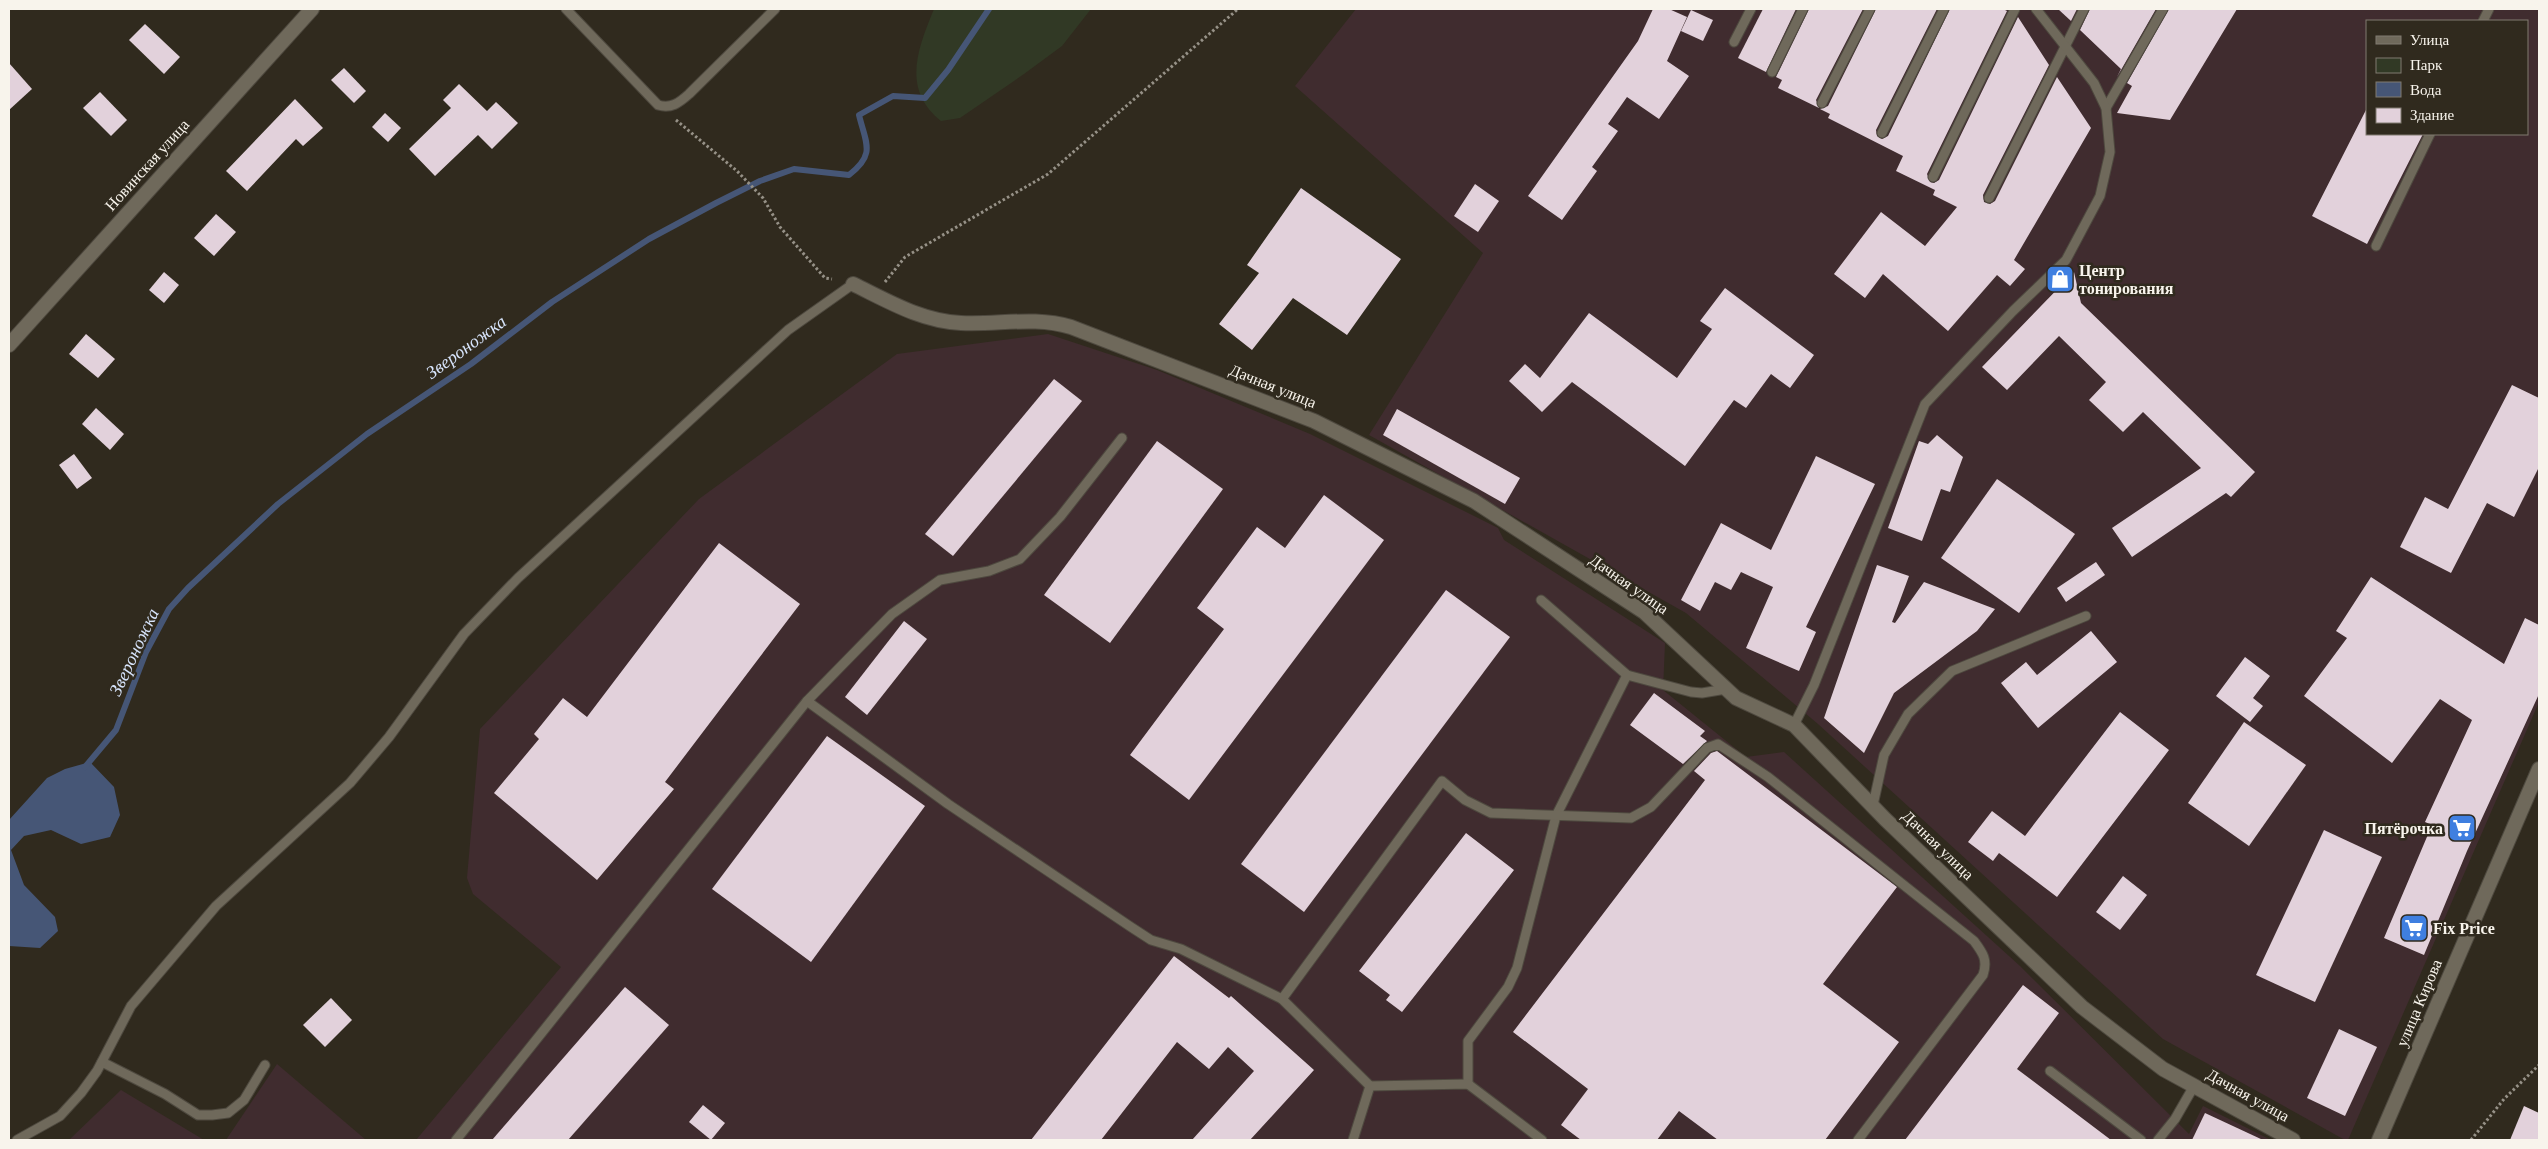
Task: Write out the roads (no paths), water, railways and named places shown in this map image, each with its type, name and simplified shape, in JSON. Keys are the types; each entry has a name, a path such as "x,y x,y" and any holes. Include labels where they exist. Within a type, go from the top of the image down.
{"street":[{"name":"Новинская улица","path":"9,345 312,9"},
{"name":"Дачная улица","path":"853,284 918,315 942,321 961,323 1026,320 1062,324 1161,360 1314,421 1474,501 1644,612 1736,698 1794,725 1873,805 2082,1007 2163,1069 2293,1140"},
{"name":"улица Кирова","path":"2379,1140 2539,770"}],"lane":[{"path":"566,9 658,105 667,108 679,103 775,9"},
{"path":"1734,42 1751,9"},
{"path":"1772,72 1803,9"},
{"path":"1822,103 1870,9"},
{"path":"1882,133 1944,9"},
{"path":"1933,177 2015,9"},
{"path":"1794,725 1814,685 1925,404 2000,324 2066,260 2100,196 2110,152 2106,108 2094,84 2036,9"},
{"path":"1988,198 2084,9"},
{"path":"2106,108 2163,9"},
{"path":"2376,246 2430,135"},
{"path":"18,1140 60,1116 81,1093 102,1062 131,1006 216,906 350,783 389,737 464,634 518,578 788,330 853,284"},
{"path":"456,1140 807,701 892,614 940,580 989,571 1020,559 1060,517 1122,438"},
{"path":"1542,600 1627,675 1691,692 1702,693 1726,689"},
{"path":"1873,805 1884,755 1908,714 1952,671 2086,616"},
{"path":"1468,1084 1468,1041 1508,988 1517,968 1556,816 1627,675"},
{"path":"807,701 948,804 1137,932 1150,940 1182,949 1282,999 1370,1086 1468,1084 1542,1140"},
{"path":"1282,999 1442,780 1465,800 1490,813 1631,818 1651,807 1707,748 1718,744 1768,777 1974,941 1987,964 1983,975 1858,1140"},
{"path":"102,1062 135,1078 198,1115 212,1116 228,1113 244,1100 265,1065"},
{"path":"2050,1071 2141,1140"},
{"path":"1353,1140 1370,1086"},
{"path":"2158,1140 2175,1119 2194,1086"}],"water":[{"path":"90,762 114,787 120,815 110,837 81,844 51,830 24,836 11,850 24,885 55,917 58,931 40,948 9,946 9,820 47,778 65,769"}],"waterway":[{"name":"Звероножка","path":"85,767 116,730 146,652 169,609 188,588 278,504 367,434 471,364 552,302 649,239 760,181 794,169 849,175 863,161 866,154 866,141 859,115 893,96 925,98 948,70 989,9"}],"place":[{"name":"Центр тонирования","path":"2060,279"},
{"name":"Пятёрочка","path":"2462,828"},
{"name":"Fix Price","path":"2414,928"}]}
